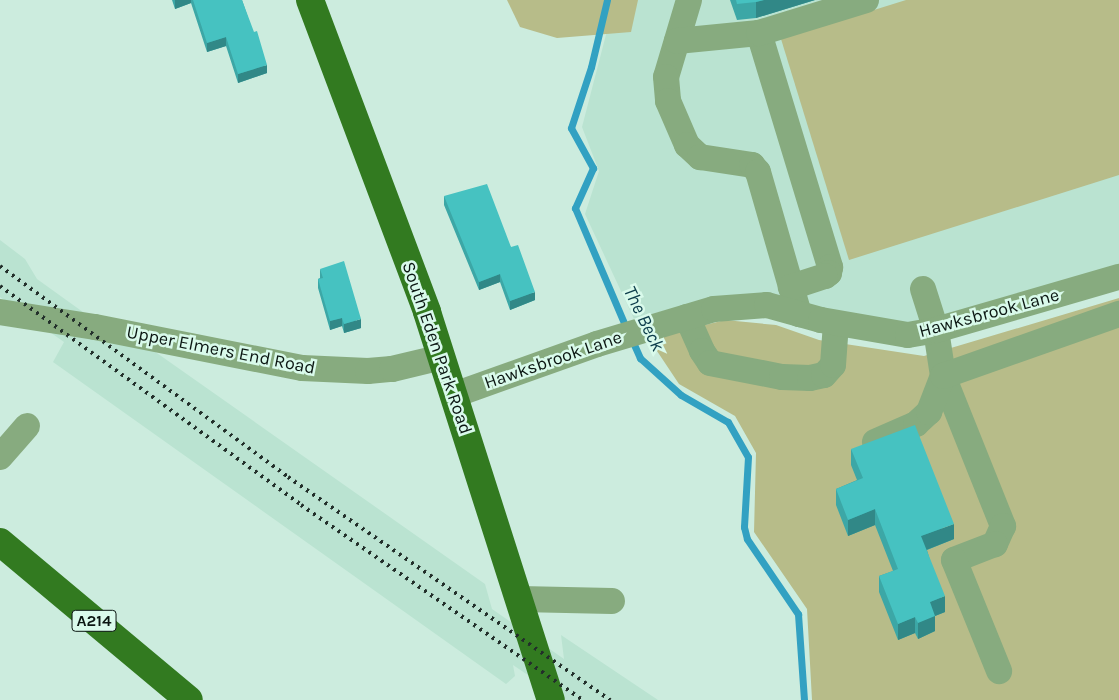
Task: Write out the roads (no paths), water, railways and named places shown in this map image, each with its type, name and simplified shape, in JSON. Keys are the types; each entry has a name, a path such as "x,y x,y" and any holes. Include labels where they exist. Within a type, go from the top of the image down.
{"main road":[{"name":"South Eden Park Road","path":"310,0 442,357 552,700"},
{"name":"A214","path":"0,542 189,700"}],"street":[{"path":"689,0 666,76 668,101 687,145 700,157 752,166 758,172 799,314"},
{"path":"676,41 760,33 866,0"},
{"path":"760,33 830,267 825,276 791,286"},
{"name":"Hawksbrook Lane","path":"454,394 597,344 714,309 767,305 836,323 908,335 936,330 1119,277"},
{"path":"923,289 936,330 943,376 1003,526 995,544 954,560 999,671"},
{"name":"Upper Elmers End Road","path":"0,312 95,327 302,368 376,371 442,357"},
{"path":"870,444 916,424 929,412 943,376 1119,314"},
{"path":"687,317 702,351 710,362 782,377 810,378 824,375 833,365 836,323"},
{"path":"0,457 27,426"},
{"path":"520,599 612,600"}],"waterway":[{"name":"The Beck","path":"607,0 591,67 571,128 593,168 575,208 627,330"},
{"name":"The Beck","path":"632,340 640,358 681,395 728,422 748,457 744,527 747,539 798,614 804,700"}],"railway":[{"path":"0,266 288,477 610,700"},
{"path":"0,286 301,505 583,700"}]}
